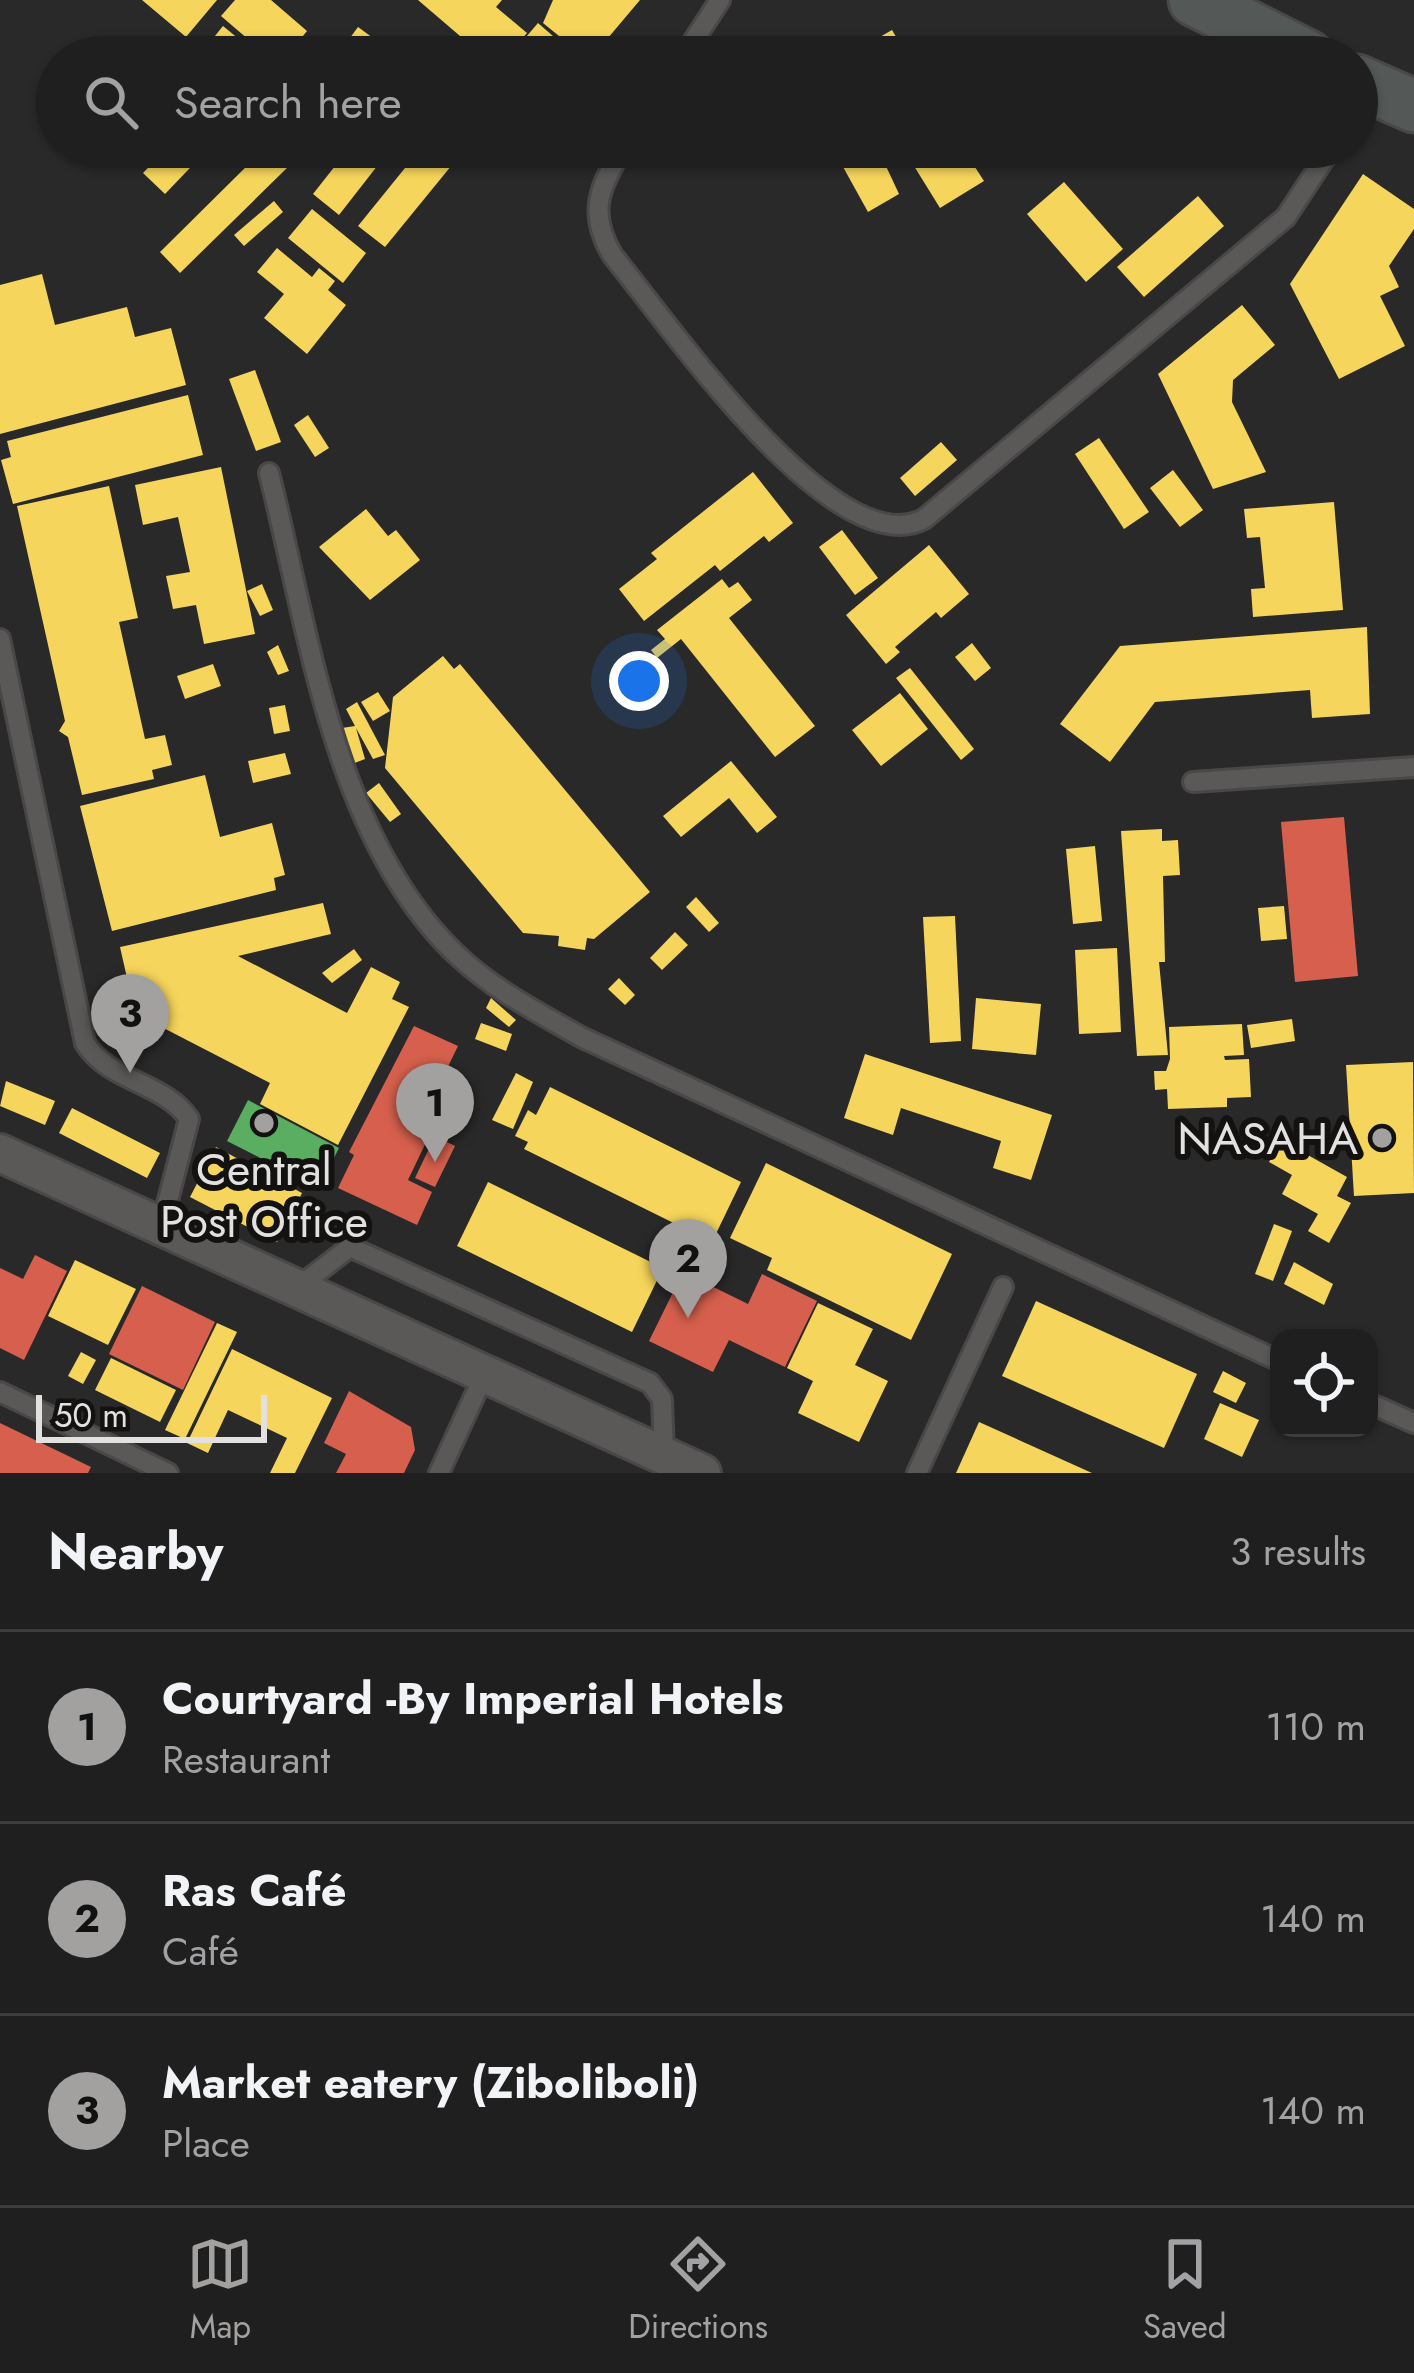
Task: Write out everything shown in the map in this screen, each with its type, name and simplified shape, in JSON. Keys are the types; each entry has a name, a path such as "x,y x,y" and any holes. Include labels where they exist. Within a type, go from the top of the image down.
{"main road":[{"path":"1195,0 1266,36"},
{"path":"1378,95 1414,106"}],"street":[{"path":"6,1161 702,1473"}],"lane":[{"path":"697,36 720,0"},
{"path":"612,168 597,196 601,236 613,256 769,445 819,493 882,527 904,529 924,519 1286,217 1318,168"},
{"path":"268,473 338,746 368,830 410,901 458,957 517,1001 581,1037 1270,1357"},
{"path":"0,639 85,1043 105,1065 180,1106 189,1119 161,1227"},
{"path":"1193,782 1414,766"},
{"path":"297,1288 350,1247 650,1383 662,1399 664,1456"},
{"path":"917,1473 1003,1287"},
{"path":"439,1473 484,1372"},
{"path":"0,1392 168,1473"},
{"path":"1378,1406 1414,1424"}],"building: Homes":[{"path":"142,0 217,0 185,36"},
{"path":"235,0 271,0 307,31 303,36 244,36 221,16"},
{"path":"418,0 502,0 496,7 527,33 524,36 460,36"},
{"path":"553,0 640,0 610,36 559,36 543,23"},
{"path":"538,23 553,36 527,36"},
{"path":"223,26 235,36 215,36"},
{"path":"148,168 190,168 165,194 143,173"},
{"path":"245,168 287,168 180,273 160,252"},
{"path":"333,168 376,168 339,215 313,194"},
{"path":"405,168 449,168 385,247 358,226"},
{"path":"844,168 887,168 899,194 868,212"},
{"path":"915,168 976,168 984,181 940,208"},
{"path":"1363,174 1414,209 1414,229 1389,266 1399,287 1380,296 1405,346 1339,379 1290,284"},
{"path":"1064,182 1123,249 1086,282 1027,214"},
{"path":"1198,196 1224,226 1144,297 1117,267"},
{"path":"274,201 283,212 244,246 234,235"},
{"path":"312,209 366,253 343,283 288,238"},
{"path":"277,248 312,277 319,268 335,281 328,290 346,305 307,354 264,318 284,294 257,272"},
{"path":"42,274 55,325 127,307 135,337 171,328 186,385 0,434 0,285"},
{"path":"1242,305 1275,345 1233,380 1232,402 1266,472 1213,489 1158,374"},
{"path":"255,370 281,442 256,451 229,379"},
{"path":"188,395 203,455 13,504 1,460 11,457 7,441"},
{"path":"308,415 329,448 315,457 294,425"},
{"path":"1099,438 1149,512 1124,529 1075,454"},
{"path":"941,442 957,460 915,496 900,478"},
{"path":"221,467 255,634 204,644 196,605 173,609 166,576 190,572 178,517 143,525 135,485"},
{"path":"1173,470 1203,510 1180,527 1150,488"},
{"path":"753,472 793,523 769,542 764,536 720,571 715,565 644,621 619,589 657,559 651,553"},
{"path":"109,486 138,618 119,622 145,739 165,735 172,765 152,770 154,779 82,795 68,737 59,731 65,721 17,506"},
{"path":"1334,502 1343,610 1253,617 1251,589 1265,588 1260,537 1247,538 1244,509"},
{"path":"366,509 388,536 396,530 420,560 370,600 319,547"},
{"path":"842,530 878,578 855,595 819,547"},
{"path":"929,545 969,594 941,618 936,612 895,647 900,652 886,664 846,615"},
{"path":"722,579 729,588 738,582 752,600 729,618 815,726 775,757 681,639 657,658 651,650 665,639 657,630"},
{"path":"262,584 273,610 260,616 247,591"},
{"path":"1367,627 1370,714 1312,718 1310,690 1155,702 1110,762 1060,724 1120,646"},
{"path":"972,643 991,668 975,681 955,657"},
{"path":"278,645 289,671 278,675 267,652"},
{"path":"443,656 454,669 460,664 650,892 594,939 587,938 585,950 558,946 559,936 523,933 385,768 393,697"},
{"path":"213,664 221,686 185,699 177,676"},
{"path":"910,668 974,749 961,760 896,678"},
{"path":"378,692 390,711 373,721 361,702"},
{"path":"900,693 928,729 881,766 852,730"},
{"path":"357,702 385,755 373,759 356,728 365,759 352,764 342,728 355,726 346,709"},
{"path":"285,705 290,731 274,734 269,708"},
{"path":"285,753 291,774 253,783 248,761"},
{"path":"731,761 777,817 757,833 729,798 681,837 663,816"},
{"path":"205,775 220,837 272,823 285,875 274,878 276,890 112,931 80,806"},
{"path":"379,783 401,814 390,822 366,793"},
{"path":"1162,829 1162,841 1178,840 1180,875 1163,876 1165,962 1159,962 1168,1055 1137,1056 1121,831"},
{"path":"1095,846 1102,921 1073,924 1066,849"},
{"path":"696,897 719,923 709,932 686,907"},
{"path":"323,903 331,934 238,956 347,1013 371,967 400,982 392,999 409,1007 338,1145 260,1104 270,1083 148,1020 132,1000 120,947"},
{"path":"1284,906 1287,939 1261,941 1258,908"},
{"path":"955,916 961,1041 930,1043 923,917"},
{"path":"675,932 688,945 662,970 650,958"},
{"path":"1117,948 1121,1032 1079,1034 1075,950"},
{"path":"354,949 362,960 332,983 322,973"},
{"path":"619,978 635,995 625,1005 608,989"},
{"path":"491,998 516,1020 509,1027 486,1008"},
{"path":"976,998 1041,1004 1036,1055 972,1049"},
{"path":"1292,1019 1295,1041 1251,1048 1247,1025"},
{"path":"481,1023 512,1034 506,1051 475,1039"},
{"path":"1242,1024 1244,1055 1224,1056 1225,1060 1249,1059 1251,1097 1227,1098 1227,1107 1168,1109 1167,1089 1155,1090 1154,1071 1166,1071 1169,1027"},
{"path":"865,1054 1052,1115 1031,1180 993,1168 1001,1141 901,1108 893,1135 844,1118"},
{"name":"NASAHA","path":"1413,1062 1414,1193 1354,1196 1346,1065"},
{"path":"516,1073 533,1082 513,1129 492,1120"},
{"path":"6,1081 55,1101 45,1125 0,1106"},
{"path":"550,1087 741,1182 712,1242 524,1149 528,1142 515,1136 528,1110 536,1115"},
{"path":"72,1108 160,1153 147,1178 59,1133"},
{"path":"1281,1140 1347,1177 1337,1196 1351,1203 1329,1243 1308,1231 1318,1214 1282,1194 1292,1175 1269,1162"},
{"path":"216,1147 302,1193 277,1242 190,1197"},
{"path":"766,1163 952,1254 911,1340 767,1270 772,1258 730,1238"},
{"path":"488,1182 663,1268 632,1332 457,1246"},
{"path":"1274,1224 1292,1231 1273,1281 1255,1274"},
{"path":"75,1260 136,1289 108,1345 48,1316"},
{"path":"1294,1262 1333,1284 1324,1305 1284,1284"},
{"path":"1036,1301 1197,1374 1164,1448 1002,1376"},
{"path":"818,1303 873,1329 855,1365 888,1381 859,1442 798,1413 813,1381 787,1368"},
{"path":"217,1323 237,1332 185,1439 165,1430"},
{"path":"232,1349 332,1398 295,1473 270,1473 287,1438 228,1410 208,1453 187,1443"},
{"path":"81,1352 96,1360 83,1384 68,1376"},
{"path":"111,1358 176,1390 160,1422 95,1390"},
{"path":"1223,1371 1246,1383 1236,1403 1213,1392"},
{"path":"1220,1403 1259,1420 1242,1457 1204,1439"},
{"path":"979,1422 1092,1473 956,1473"}],"building: Shops":[{"path":"1344,817 1358,976 1295,982 1281,822"},
{"path":"414,1026 458,1046 440,1083 464,1094 453,1117 441,1111 408,1180 432,1192 417,1225 338,1188 354,1155 349,1152"},
{"path":"435,1136 455,1146 435,1187 415,1178"},
{"path":"35,1255 67,1271 24,1360 0,1348 0,1268 23,1279"},
{"path":"683,1272 748,1304 762,1274 817,1301 785,1367 729,1340 713,1372 649,1341"},
{"path":"142,1286 215,1322 183,1390 109,1354"},
{"path":"349,1391 411,1427 415,1450 404,1473 336,1473 346,1454 324,1443"},
{"path":"0,1423 91,1467 88,1473 0,1473"}],"building: Public":[{"path":"248,1100 339,1148 319,1188 227,1141"}],"place":[{"name":"Market eatery (Ziboliboli)","path":"130,1073"},
{"name":"Central Post Office","path":"264,1123"},
{"name":"NASAHA","path":"1382,1138"},
{"name":"Courtyard -By Imperial Hotels","path":"435,1162"},
{"name":"Ras Café","path":"688,1318"}]}
